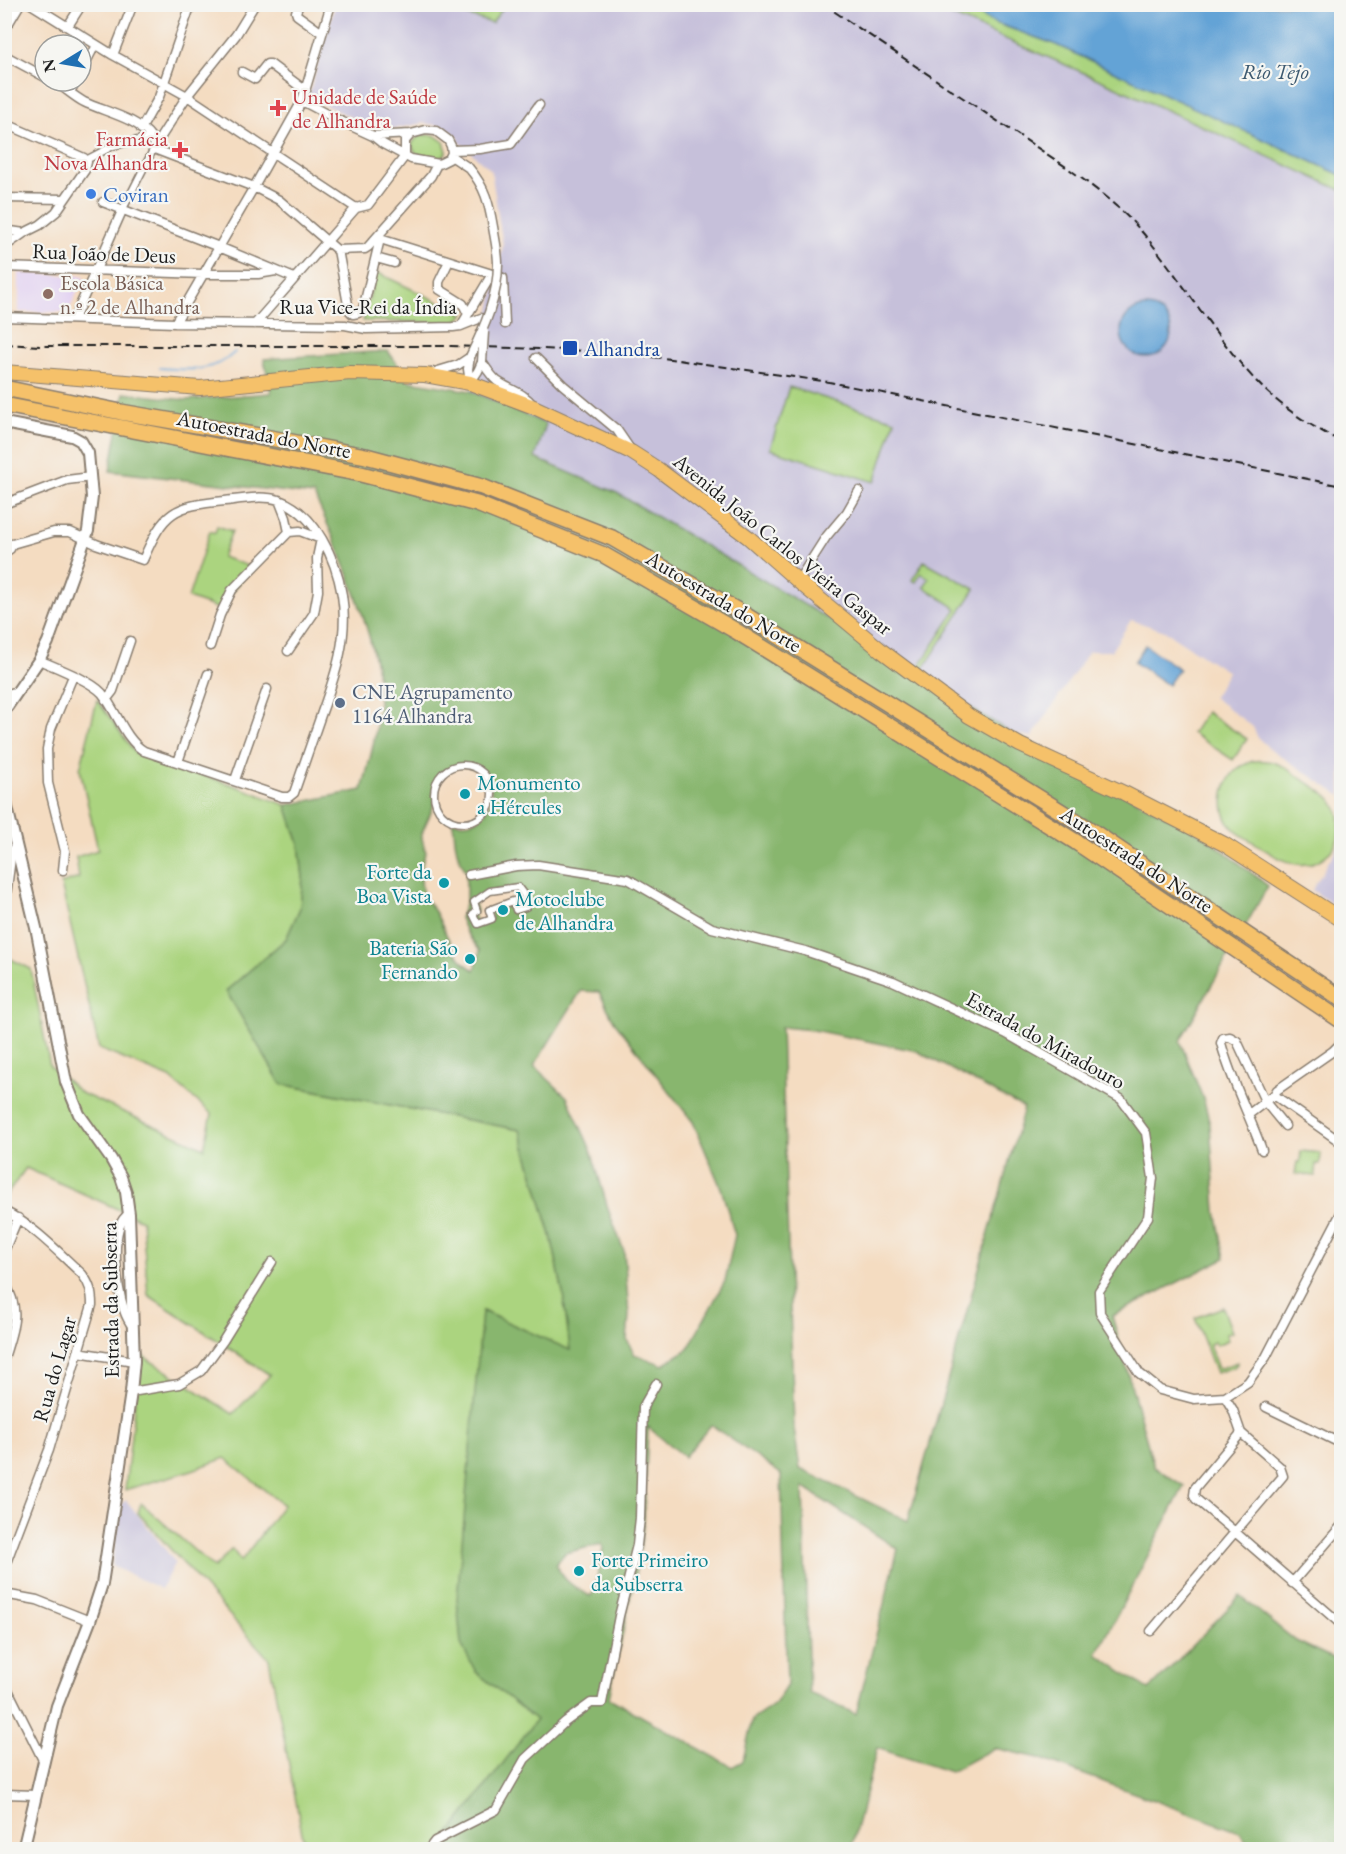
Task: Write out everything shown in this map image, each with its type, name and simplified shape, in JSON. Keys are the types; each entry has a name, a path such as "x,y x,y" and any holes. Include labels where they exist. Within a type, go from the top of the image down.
{"highway":[{"name":"Autoestrada do Norte","path":"4,388 376,459 482,487 612,538 745,615 1086,827 1341,999"},
{"name":"Autoestrada do Norte","path":"4,405 361,474 477,504 604,555 736,631 1066,836 1341,1021"}],"main road":[{"name":"Avenida João Carlos Vieira Gaspar","path":"4,372 200,388 351,373 472,374 534,407 632,452 659,470 748,537 882,651 969,716 1020,745 1087,775 1213,838 1341,920"}],"street":[{"path":"4,31 20,4"},
{"path":"31,4 96,45 187,96 356,208"},
{"path":"69,26 82,4"},
{"path":"113,55 133,4"},
{"path":"141,129 165,83 191,4"},
{"path":"74,319 153,141 236,35 255,4"},
{"path":"299,4 297,15 322,33"},
{"path":"175,323 302,101 331,4"},
{"path":"93,51 96,45"},
{"path":"4,55 33,71"},
{"path":"242,72 255,80 267,64 271,64 306,91"},
{"path":"72,93 83,101 117,114 141,129 160,151 279,200 338,250 347,302 353,314 360,313 363,309 376,258 378,239"},
{"path":"302,101 374,136 405,156 437,164 445,162 451,153 511,144 539,105"},
{"path":"4,123 86,160"},
{"path":"374,136 436,131 448,140 451,153 469,168 487,196 498,255 491,308 484,329 470,357 458,365 425,375"},
{"path":"255,324 356,208 368,205 405,156 405,141 411,134"},
{"path":"86,160 113,146 153,141"},
{"path":"4,247 40,225 56,212 85,170 86,160"},
{"path":"338,250 364,249 378,239 431,176 437,164"},
{"path":"4,198 64,199"},
{"path":"102,202 294,278"},
{"path":"4,230 24,233"},
{"path":"378,239 503,278 505,324"},
{"path":"376,258 394,263"},
{"path":"449,261 439,282 439,289 463,304 468,314"},
{"name":"Rua João de Deus","path":"4,267 203,274 258,274 276,271"},
{"path":"461,326 492,274"},
{"name":"Rua Vice-Rei da Índia","path":"4,317 175,323 345,325 366,329 461,326 481,318"},
{"path":"472,374 482,362 484,329"},
{"path":"470,357 472,374"},
{"path":"536,358 563,385 617,430 632,452"},
{"path":"482,362 496,380 520,392 534,407"},
{"path":"4,423 72,436 81,441 88,453 92,511 86,539 52,633 39,660 4,711"},
{"path":"4,504 67,480 91,477"},
{"path":"798,581 826,537 847,512 859,491"},
{"path":"4,553 10,549 8,542 62,531 143,560 160,525 177,510 189,505 268,498 279,500 302,513 321,539 333,562 342,595 345,633 343,645 338,667 294,793 289,797 282,798 139,748 99,691 39,660"},
{"path":"279,500 290,532"},
{"path":"210,646 220,615 232,590 290,532 300,531 321,539"},
{"path":"288,651 314,613 318,591 317,558 321,539"},
{"path":"106,700 113,691 130,641"},
{"path":"178,762 207,674"},
{"path":"63,870 65,851 48,783 46,749 51,729 73,676"},
{"path":"235,780 267,689"},
{"path":"4,695 18,691"},
{"path":"463,766 469,766 481,772 489,783 492,796 484,815 465,823 458,823 446,817 437,806 435,796 436,786 442,775 452,768 463,766"},
{"name":"Estrada da Subserra","path":"4,795 37,932 66,1082 79,1114 111,1158 126,1192 129,1214 134,1361 102,1584 57,1706 23,1850"},
{"path":"4,910 12,851 16,842"},
{"name":"Estrada do Miradouro","path":"469,875 516,866 538,865 628,879 712,928 805,951 892,981 1005,1033 1121,1099 1146,1133 1153,1178 1148,1217 1099,1291 1100,1313 1139,1373 1160,1390 1194,1399 1225,1396 1248,1382 1266,1357 1341,1211"},
{"path":"518,887 524,895 526,907 516,910 513,901 489,910 492,919 478,924 473,914 477,911 474,903 490,891 518,887"},
{"path":"1262,1150 1249,1114 1227,1067 1221,1040 1228,1037 1236,1041 1266,1103 1285,1126"},
{"path":"1249,1114 1266,1103 1277,1090 1333,1051 1341,1042"},
{"path":"1274,1095 1341,1143"},
{"name":"Rua do Lagar","path":"4,1211 18,1218 74,1267 88,1283 92,1297 92,1305 49,1450 4,1568"},
{"path":"4,1251 18,1218"},
{"path":"131,1392 179,1383 201,1371 223,1341 272,1262"},
{"path":"4,1282 13,1299 16,1317 5,1354"},
{"path":"78,1352 134,1361"},
{"path":"428,1850 435,1841 496,1809 525,1759 565,1722 591,1703 602,1703 619,1616 637,1545 640,1518 643,1407 656,1384"},
{"path":"1151,1631 1283,1476 1280,1467 1241,1433 1225,1396"},
{"path":"1266,1407 1341,1444"},
{"path":"1241,1433 1195,1488 1196,1499 1341,1625"},
{"path":"1292,1583 1341,1525"},
{"path":"4,1594 37,1600 90,1621"},
{"path":"4,1682 44,1762"},
{"path":"4,1794 36,1795"}],"shaded area":[{"path":"335,5 927,5 1105,82 1341,190 1341,796 1269,748 1258,738 1253,727 1213,697 1228,672 1165,631 1131,620 1111,651 1089,651 1032,737 1011,733 845,629 617,493 535,457 545,424 471,391 503,245 491,170 458,141 459,137 441,126 423,123 394,129 368,125 309,95"},
{"name":"Escola Básica n.º 2 de Alhandra","path":"19,273 85,276 68,312 19,312"},
{"path":"1341,841 1341,910 1312,890"},
{"path":"126,1500 175,1562 161,1589 112,1566 119,1506"}],"green space":[{"path":"434,5 505,5 492,23"},
{"path":"927,5 967,5 990,21 1054,44 1341,175 1341,190 1105,82"},
{"path":"422,135 434,135 444,142 447,151 442,158 427,158 415,152 412,144"},
{"path":"376,272 464,314 455,323 363,321"},
{"path":"388,351 409,381 471,391 546,424 535,458 617,493 845,629 1011,733 1207,838 1268,886 1180,1041 1204,1101 1210,1124 1216,1211 1225,1258 1112,1316 1154,1467 1184,1486 1097,1654 1149,1690 1240,1596 1296,1641 1341,1662 1341,1849 1252,1849 1240,1832 1039,1758 994,1748 950,1772 877,1748 851,1849 438,1849 536,1720 476,1672 461,1644 457,1600 482,1311 570,1350 563,1293 551,1235 520,1130 281,1084 226,991 286,939 300,908 303,877 299,844 286,805 362,790 374,743 379,707 379,688 374,658 364,618 351,582 314,495 110,471 124,393 186,400 271,393 264,359","holes":["463,766 477,770 486,778 491,789 491,800 487,810 479,818 467,823 452,821 460,861 468,875 466,875 466,901 460,918 466,932 480,951 475,970 461,960 424,896 421,884 426,853 422,834 433,807 441,775 453,768","517,887 526,906 516,910 513,901 489,910 492,919 478,924 473,914 477,911 474,902 490,891","581,991 599,992 614,1021 693,1122 721,1188 735,1235 725,1281 688,1349 663,1365 634,1354 627,1340 629,1315 624,1251 609,1212 591,1150 567,1097 534,1066","781,1027 813,1030 917,1051 1024,1108 908,1521 800,1469 794,1428","711,1425 781,1474 787,1685 775,1704 752,1720 743,1761 732,1767 609,1698 641,1546 648,1427 684,1457","803,1487 898,1549 856,1714 809,1693","602,1544 603,1549 594,1592 590,1596 570,1583 556,1564 565,1553"]},
{"path":"789,387 895,420 875,482 770,449"},
{"path":"217,526 232,531 222,557 251,567 219,609 188,598 210,531 215,533"},
{"path":"924,561 975,589 922,671 918,668 957,609 924,587 929,578 921,573 916,582 912,580"},
{"path":"97,700 136,754 233,785 286,805 299,844 303,877 300,908 286,939 226,991 281,1084 520,1130 551,1235 563,1293 571,1351 483,1311 476,1672 537,1720 438,1849 305,1849 269,1659 138,1513 141,1503 214,1568 232,1549 241,1561 283,1505 225,1458 125,1490 140,1354 233,1414 270,1375 148,1295 142,1220 26,1168 5,1197 5,956 31,969 50,1066 81,1093 204,1148 212,1114 170,1078 99,1049 61,884 79,878 76,857 98,850 80,769"},
{"path":"1206,712 1247,739 1233,760 1192,733"},
{"path":"1253,761 1271,762 1284,767 1330,798 1339,817 1339,833 1330,852 1321,859 1303,865 1285,861 1230,825 1224,809 1224,792 1236,770"},
{"path":"1301,1151 1321,1153 1320,1164 1316,1164 1315,1176 1295,1174 1297,1162 1300,1162"},
{"path":"1223,1307 1232,1332 1226,1334 1228,1340 1216,1345 1214,1342 1209,1344 1218,1369 1237,1362 1237,1364 1216,1373 1195,1318"}],"water":[{"name":"Rio Tejo","path":"967,5 1341,5 1341,175 1054,44 990,21"},
{"path":"1146,307 1164,314 1171,332 1164,350 1146,357 1128,350 1121,332 1128,314"},
{"path":"1145,645 1179,669 1168,685 1134,662"}],"waterway":[{"path":"160,368 200,369 218,364 235,352"}],"railway":[{"path":"823,4 1066,167 1111,202 1151,243 1228,348 1256,381 1296,415 1342,442"},
{"path":"4,344 40,346 451,346 570,350 664,358 829,382 1342,486"}],"place":[{"name":"Unidade de Saúde de Alhandra","path":"278,108"},
{"name":"Farmácia Nova Alhandra","path":"180,150"},
{"name":"Coviran","path":"91,194"},
{"name":"Escola Básica n.º 2 de Alhandra","path":"48,294"},
{"name":"Alhandra","path":"570,348"},
{"name":"CNE Agrupamento 1164 Alhandra","path":"340,703"},
{"name":"Monumento a Hércules","path":"465,794"},
{"name":"Forte da Boa Vista","path":"444,883"},
{"name":"Motoclube de Alhandra","path":"503,910"},
{"name":"Bateria São Fernando","path":"470,959"},
{"name":"Forte Primeiro da Subserra","path":"579,1571"}]}
